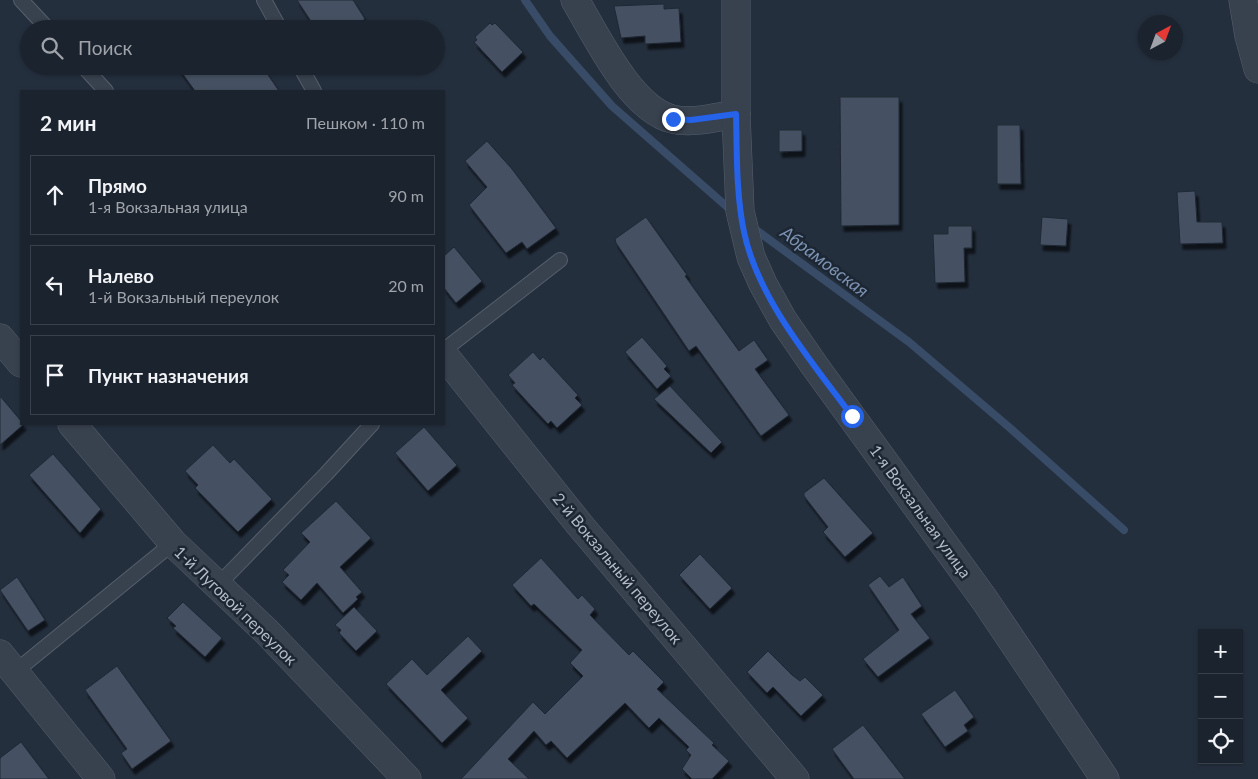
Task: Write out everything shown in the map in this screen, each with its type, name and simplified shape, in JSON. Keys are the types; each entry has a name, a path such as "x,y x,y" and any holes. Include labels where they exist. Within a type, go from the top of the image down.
{"street":[{"path":"575,0 634,93 660,114 673,119 691,120 736,114"},
{"name":"1-я Вокзальная улица","path":"736,0 738,183 744,234 763,284 783,320 984,599 1105,779"},
{"path":"1243,0 1249,36 1258,69"},
{"path":"0,338 20,362"},
{"name":"2-й Вокзальный переулок","path":"445,356 579,524 796,779"},
{"name":"1-й Луговой переулок","path":"73,425 173,543 218,585 407,779"},
{"path":"8,663 101,779"}],"lane":[{"path":"21,0 40,20"},
{"path":"264,0 275,20"},
{"path":"91,75 105,90"},
{"path":"305,75 313,90"},
{"path":"445,349 560,260"},
{"path":"218,585 371,425"},
{"path":"8,663 173,543"}],"building":[{"path":"297,0 353,0 365,19 364,20 310,20"},
{"path":"664,4 664,9 679,8 681,42 645,44 645,36 621,38 614,6"},
{"path":"490,23 492,25 495,23 523,52 502,72 474,42 477,40 475,37"},
{"path":"183,75 268,75 278,90 194,90"},
{"path":"840,97 899,97 899,225 841,226"},
{"path":"997,125 1020,125 1021,184 997,184"},
{"path":"779,130 802,130 802,151 779,152"},
{"path":"487,141 512,169 556,228 527,249 522,242 506,253 469,205 487,187 465,161"},
{"path":"1195,191 1197,222 1222,222 1223,243 1180,244 1177,192"},
{"path":"646,217 687,275 685,276 739,351 754,340 768,360 755,369 789,415 761,436 696,346 689,351 616,243 615,239"},
{"path":"1042,217 1068,219 1066,246 1040,245"},
{"path":"948,226 972,226 972,248 964,248 965,282 935,283 933,234 948,234"},
{"path":"454,247 482,281 456,303 445,289 445,255"},
{"path":"642,337 667,366 664,369 671,376 657,389 625,352"},
{"path":"533,352 540,360 543,357 578,395 575,398 582,405 557,428 551,421 548,424 532,407 512,385 515,383 508,375"},
{"path":"670,386 722,442 711,453 654,399"},
{"path":"0,396 20,420 20,425 23,425 0,445"},
{"path":"424,427 457,465 428,491 395,453"},
{"path":"213,445 230,463 234,459 272,499 238,532 195,488 198,485 185,471"},
{"path":"53,454 101,509 80,533 29,475"},
{"path":"824,478 873,533 845,557 823,532 828,527 804,496 804,493"},
{"path":"336,501 371,538 340,567 362,592 356,597 358,599 343,613 317,583 301,600 282,582 289,575 283,570 310,542 301,533"},
{"path":"700,554 732,588 710,609 679,575"},
{"path":"541,558 578,599 582,595 595,609 590,615 629,655 633,651 664,682 657,689 714,743 712,745 729,761 712,779 692,779 682,769 691,755 686,750 689,747 659,718 649,728 625,703 567,758 551,741 546,745 534,731 508,759 529,779 461,779 533,702 545,714 583,676 570,663 582,650 534,604 531,606 512,585"},
{"path":"880,576 889,587 903,577 922,606 911,614 930,638 878,677 863,659 899,630 868,585"},
{"path":"17,577 45,620 28,631 0,590"},
{"path":"183,602 222,638 205,657 173,628 176,626 167,618"},
{"path":"354,607 377,631 356,651 339,633 341,630 335,625"},
{"path":"468,636 482,651 441,690 468,718 442,743 386,684 412,659 427,675"},
{"path":"768,651 792,675 800,681 805,677 823,695 801,716 773,687 767,693 747,672"},
{"path":"117,666 171,741 132,769 121,753 127,749 85,690"},
{"path":"955,690 974,717 964,725 968,731 945,747 921,714"},
{"path":"863,725 905,779 854,779 832,749"},
{"path":"21,742 49,779 0,779 0,758"}],"waterway":[{"name":"Абрамовская","path":"525,0 550,36 612,106 733,212"},
{"name":"Абрамовская","path":"752,227 909,342 1010,428 1124,530"}],"route":[{"path":"673,119 691,120 736,114 740,211 751,257 763,284 783,320 852,416"}]}
